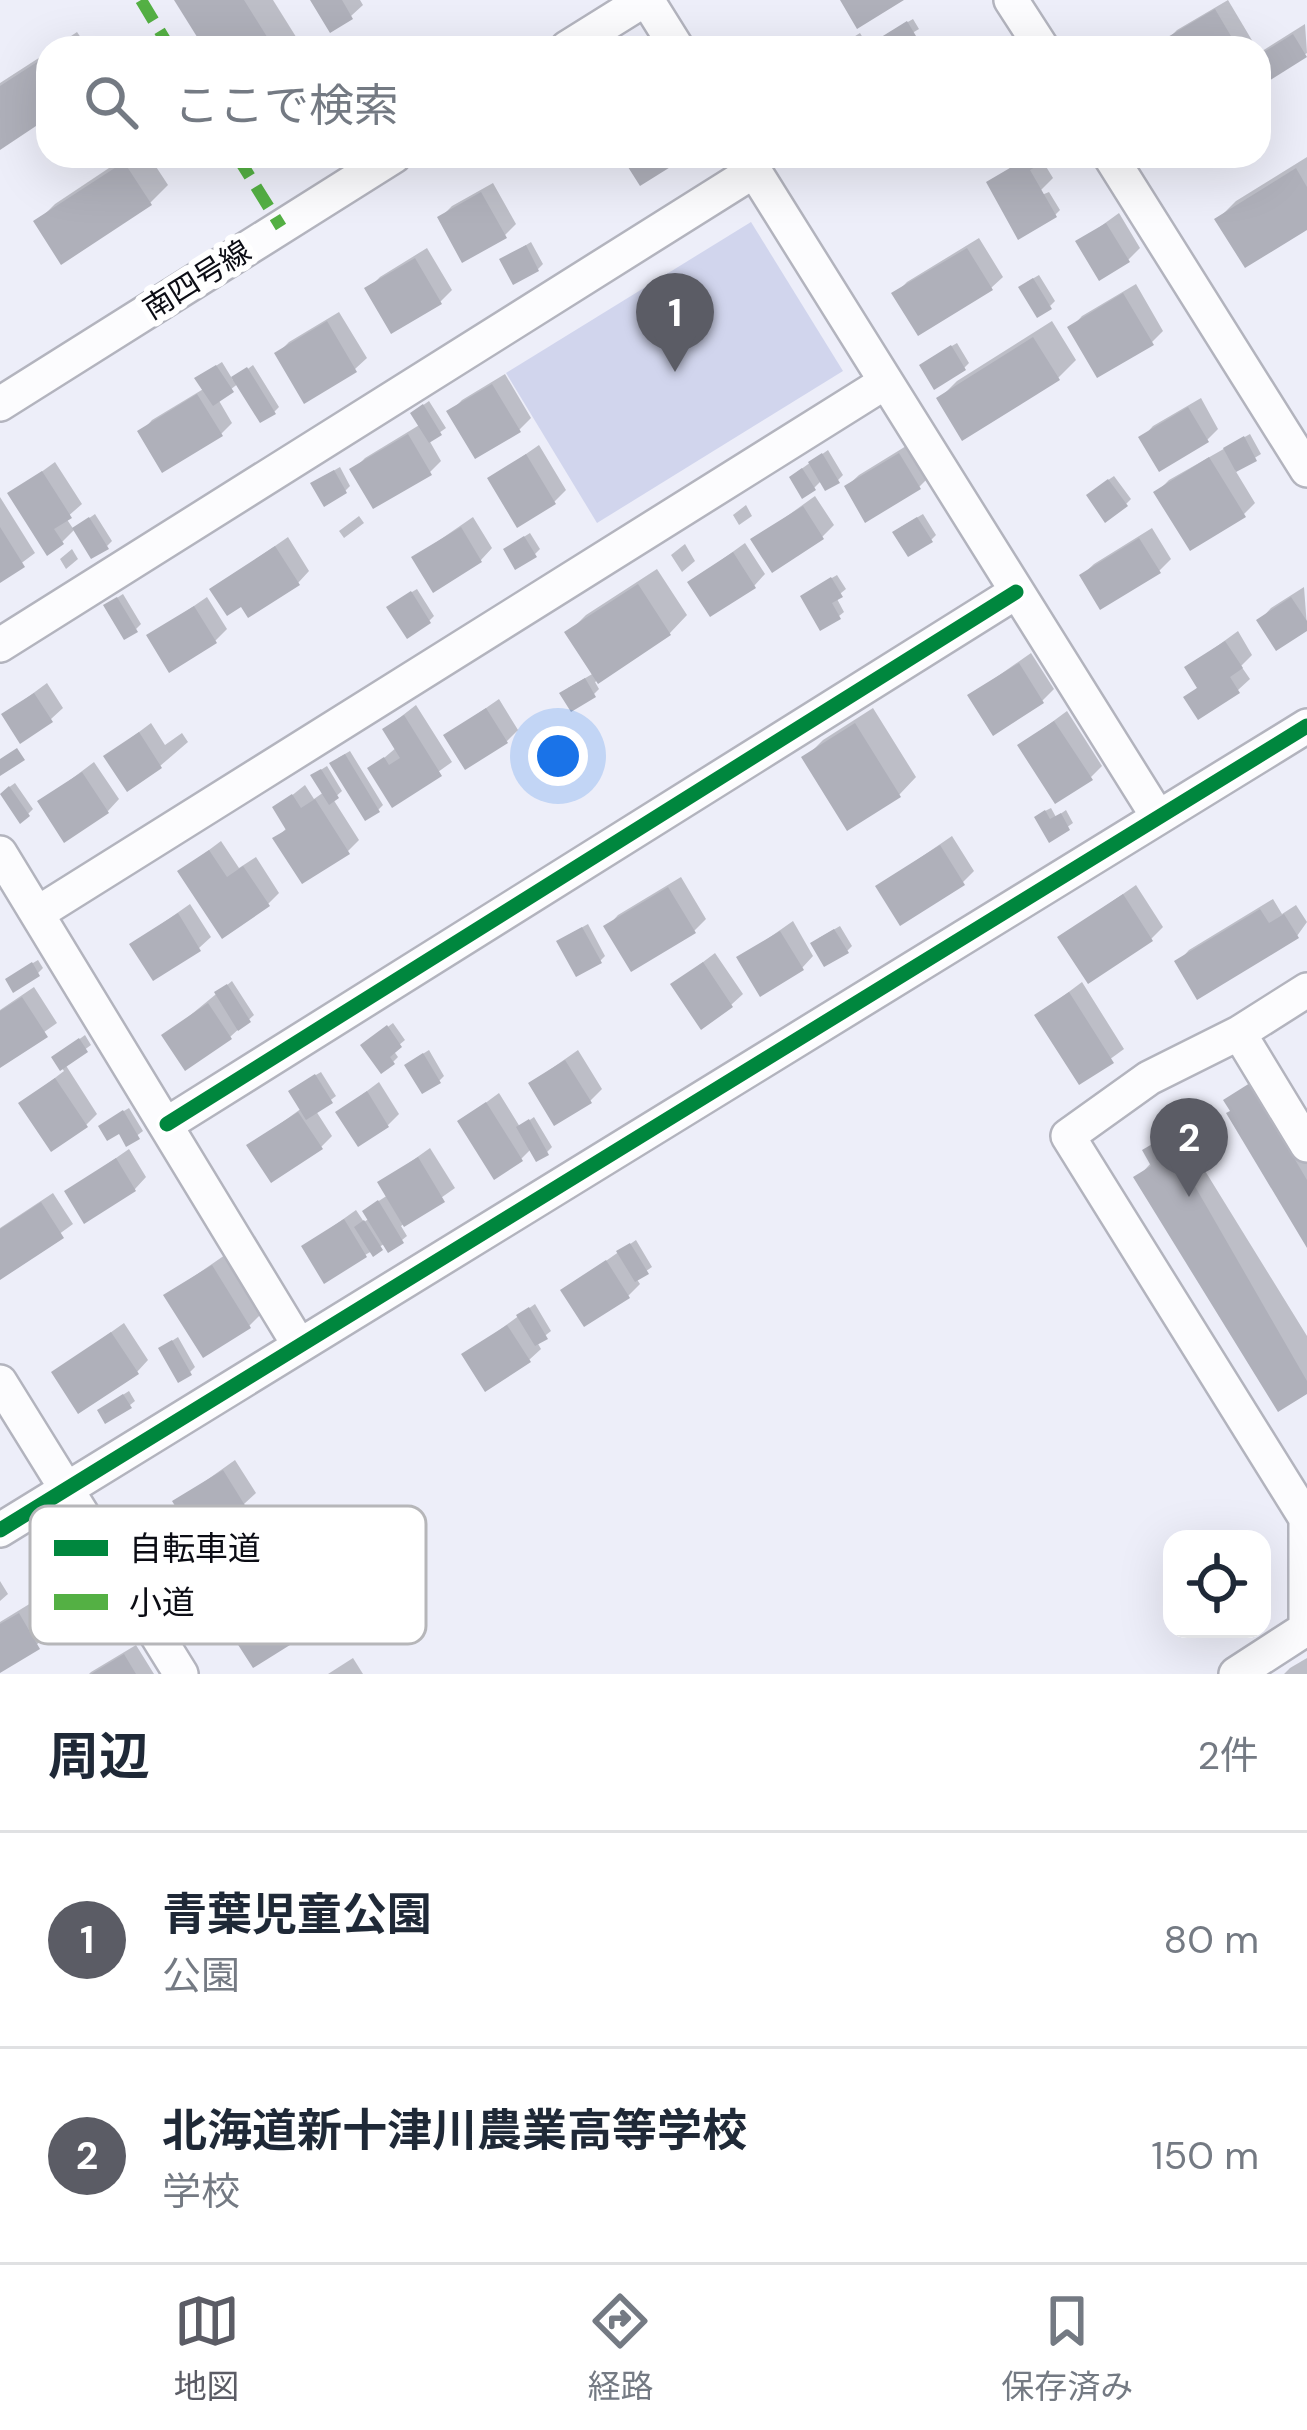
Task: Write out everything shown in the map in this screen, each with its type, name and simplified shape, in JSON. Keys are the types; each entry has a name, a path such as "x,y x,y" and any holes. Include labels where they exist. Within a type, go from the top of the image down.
{"street":[{"path":"587,36 646,0 669,36"},
{"path":"1011,0 1034,36"},
{"name":"南四号線","path":"0,404 375,168"},
{"path":"0,645 741,168"},
{"path":"752,168 1158,817"},
{"path":"1117,168 1307,470"},
{"path":"38,914 884,382"},
{"path":"167,1124 1016,592"},
{"path":"39,1506 1307,726"},
{"path":"0,853 299,1345"},
{"path":"1236,1674 1306,1628 1307,1520 1068,1136 1149,1078 1239,1033 1307,990"},
{"path":"1239,1033 1307,1144"},
{"path":"0,1382 77,1506"},
{"path":"0,1530 30,1512"},
{"path":"163,1644 181,1674"}],"shaded area":[{"path":"751,222 843,371 597,523 506,373"}],"building":[{"path":"174,0 244,0 266,36 196,36"},
{"path":"310,0 342,0 353,19 330,33"},
{"path":"840,0 904,0 857,29"},
{"path":"1215,9 1231,36 1169,36"},
{"path":"907,21 916,36 883,36"},
{"path":"1293,34 1307,57 1271,80 1271,48"},
{"path":"36,63 36,126 0,150 0,86"},
{"path":"115,168 128,168 152,205 61,265 33,221"},
{"path":"629,168 669,168 640,186"},
{"path":"1010,168 1033,168 1030,170 1057,217 1018,240 986,182"},
{"path":"1296,168 1307,187 1307,230 1245,268 1214,219"},
{"path":"481,192 507,238 462,263 437,217"},
{"path":"1106,223 1130,262 1099,281 1075,241"},
{"path":"526,245 539,271 513,285 499,259"},
{"path":"967,248 993,290 918,336 891,293"},
{"path":"415,258 442,304 391,334 364,288"},
{"path":"1033,278 1052,309 1037,318 1018,287"},
{"path":"1123,293 1154,345 1097,378 1067,327"},
{"path":"327,321 357,372 304,404 274,353"},
{"path":"1033,337 1060,380 962,441 936,398"},
{"path":"951,345 966,370 934,390 919,365"},
{"path":"216,365 234,392 213,406 194,378"},
{"path":"247,367 276,414 260,423 231,377"},
{"path":"492,384 521,432 475,459 446,411"},
{"path":"197,394 223,436 162,473 137,431"},
{"path":"423,404 442,435 429,443 410,413"},
{"path":"1188,407 1209,442 1159,472 1138,437"},
{"path":"408,434 432,475 373,509 349,469"},
{"path":"1244,436 1257,461 1236,472 1223,448"},
{"path":"822,453 840,483 825,491 808,462"},
{"path":"899,453 921,489 865,523 844,486"},
{"path":"526,454 556,504 517,528 487,478"},
{"path":"1209,457 1246,517 1190,551 1153,492"},
{"path":"802,468 816,490 802,499 789,477"},
{"path":"334,470 347,493 324,507 310,483"},
{"path":"42,471 72,518 54,529 64,544 47,556 7,493"},
{"path":"1108,479 1128,506 1105,523 1086,495"},
{"path":"803,506 824,539 772,573 750,539"},
{"path":"89,517 109,549 91,559 72,528"},
{"path":"917,517 933,542 908,557 892,532"},
{"path":"0,527 25,567 0,583"},
{"path":"461,527 482,562 433,593 411,557"},
{"path":"524,536 537,557 515,570 503,549"},
{"path":"1139,538 1161,573 1100,610 1079,575"},
{"path":"275,546 300,585 248,618 241,607 227,616 209,589"},
{"path":"733,552 756,588 710,617 687,582"},
{"path":"831,577 843,597 832,603 841,619 820,631 800,596"},
{"path":"638,584 671,635 598,684 564,632"},
{"path":"411,591 431,623 407,639 386,607"},
{"path":"117,597 138,632 124,640 103,605"},
{"path":"1291,597 1307,621 1307,631 1276,651 1256,620"},
{"path":"194,606 217,643 169,673 146,635"},
{"path":"1225,641 1243,668 1230,677 1240,693 1198,720 1183,697 1197,688 1184,667"},
{"path":"1019,663 1044,703 993,736 967,695"},
{"path":"585,678 596,697 571,712 559,693"},
{"path":"34,693 53,722 20,744 1,714"},
{"path":"486,708 508,743 465,770 443,735"},
{"path":"404,715 442,776 392,808 367,768 384,757 389,765 400,758 382,729"},
{"path":"1054,721 1093,780 1055,804 1017,745"},
{"path":"855,723 901,797 847,831 801,757"},
{"path":"139,732 162,768 127,792 103,756"},
{"path":"17,748 25,760 0,776 0,759"},
{"path":"345,754 380,812 365,821 329,763"},
{"path":"321,769 339,798 329,805 310,775"},
{"path":"82,772 109,813 64,843 37,801"},
{"path":"9,786 30,816 20,824 0,794"},
{"path":"292,794 301,808 315,799 350,854 302,884 272,838 286,830 272,807"},
{"path":"1045,810 1050,819 1061,813 1070,830 1049,843 1034,817"},
{"path":"940,845 965,885 900,926 875,886"},
{"path":"209,850 227,877 243,866 270,906 222,939 177,871"},
{"path":"668,887 696,933 631,972 603,926"},
{"path":"1123,894 1153,941 1088,984 1057,937"},
{"path":"1260,909 1269,923 1284,914 1299,938 1197,1000 1174,961"},
{"path":"178,913 201,951 153,981 129,944"},
{"path":"582,927 602,963 576,977 556,941"},
{"path":"834,929 849,953 824,967 810,943"},
{"path":"780,931 804,970 760,997 736,957"},
{"path":"32,962 40,976 13,993 5,979"},
{"path":"703,962 733,1007 701,1030 670,984"},
{"path":"227,984 251,1022 238,1031 214,992"},
{"path":"1069,992 1114,1063 1079,1085 1034,1015"},
{"path":"22,997 48,1037 0,1068 0,1011"},
{"path":"208,1003 232,1039 185,1071 161,1035"},
{"path":"387,1025 402,1047 390,1057 395,1064 381,1074 360,1045"},
{"path":"79,1038 88,1052 60,1071 51,1057"},
{"path":"423,1053 441,1083 422,1094 404,1065"},
{"path":"565,1060 592,1103 554,1126 528,1083"},
{"path":"315,1074 333,1103 306,1120 288,1091"},
{"path":"55,1078 88,1127 51,1152 18,1103"},
{"path":"1250,1083 1307,1180 1307,1248 1226,1113 1230,1111 1223,1100"},
{"path":"367,1091 389,1127 358,1147 335,1112"},
{"path":"486,1102 523,1161 494,1180 457,1121"},
{"path":"123,1110 140,1139 126,1147 119,1134 107,1141 98,1126"},
{"path":"298,1112 323,1149 271,1183 246,1145"},
{"path":"529,1119 549,1155 536,1162 516,1127"},
{"path":"1166,1136 1307,1381 1307,1394 1278,1412 1133,1177 1151,1166 1142,1150"},
{"path":"418,1157 445,1202 404,1227 377,1182"},
{"path":"116,1158 136,1191 84,1224 64,1191"},
{"path":"378,1200 404,1243 388,1253 362,1211"},
{"path":"41,1202 64,1238 0,1280 0,1229"},
{"path":"344,1219 367,1257 324,1284 301,1246"},
{"path":"364,1220 383,1250 373,1257 354,1227"},
{"path":"630,1243 649,1274 635,1282 616,1251"},
{"path":"606,1260 630,1298 584,1327 560,1290"},
{"path":"212,1265 251,1328 203,1358 163,1295"},
{"path":"529,1307 548,1339 535,1346 516,1315"},
{"path":"507,1325 531,1362 485,1392 461,1354"},
{"path":"111,1332 139,1374 78,1414 51,1372"},
{"path":"172,1340 192,1375 178,1383 158,1348"},
{"path":"123,1394 132,1408 105,1424 97,1410"},
{"path":"223,1470 245,1506 175,1506 172,1501"},
{"path":"19,1613 30,1632 30,1644 40,1649 0,1673 0,1624"},
{"path":"238,1644 292,1644 253,1668"},
{"path":"124,1654 136,1674 91,1674"}],"marked path":[{"path":"141,0 163,36"},
{"path":"244,168 281,227"}],"cycle path":[{"path":"167,1124 1016,592"},
{"path":"39,1506 1307,726"},
{"path":"0,1530 30,1512"}],"place":[{"name":"青葉児童公園","path":"675,372"},
{"name":"北海道新十津川農業高等学校","path":"1189,1197"}]}
